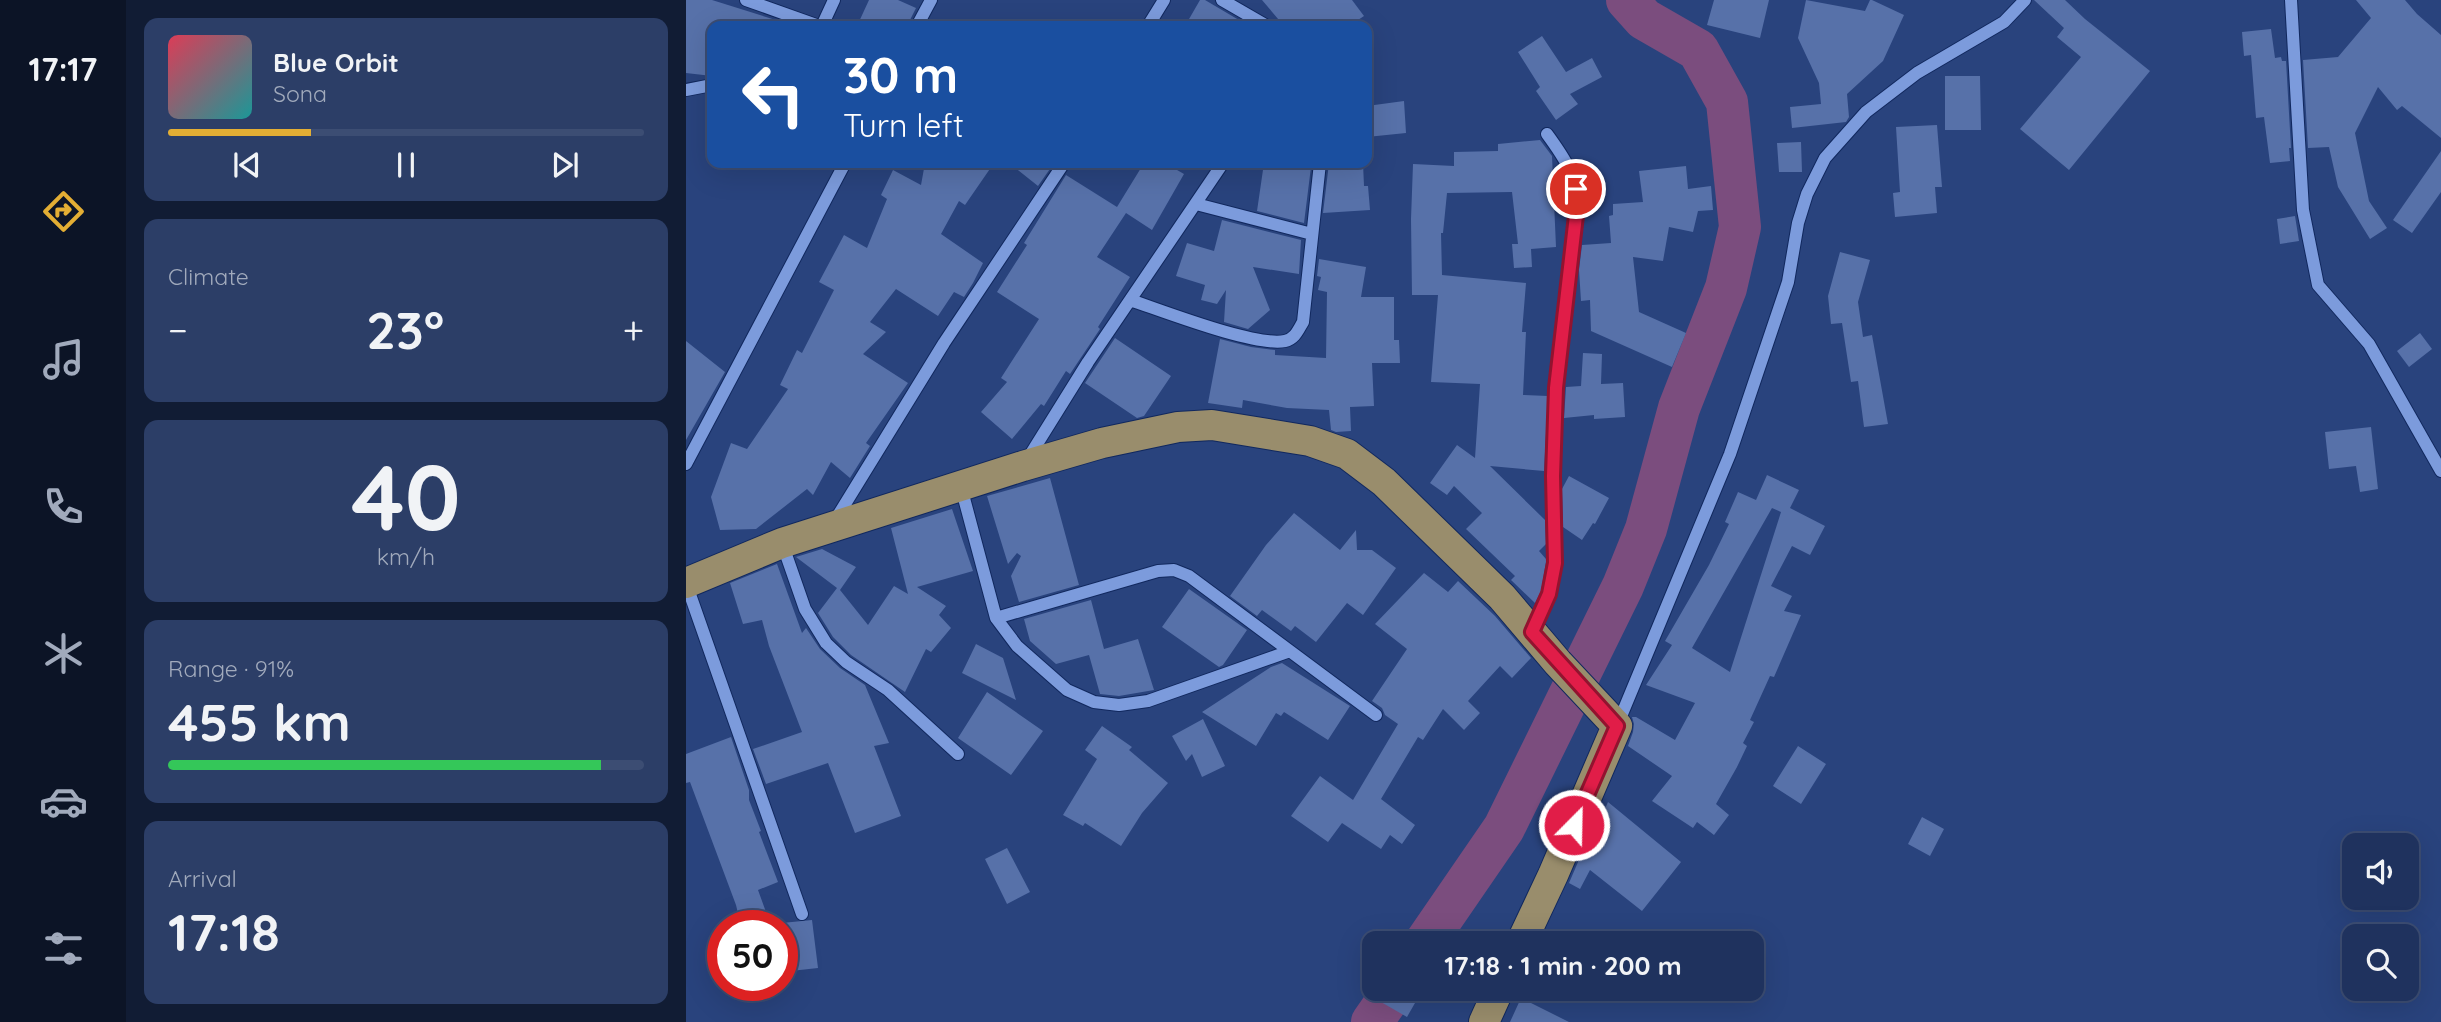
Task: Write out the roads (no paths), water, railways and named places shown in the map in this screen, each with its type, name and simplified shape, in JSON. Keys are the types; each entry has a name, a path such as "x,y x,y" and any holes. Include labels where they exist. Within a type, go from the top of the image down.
{"main road":[{"path":"686,583 782,542 832,526 1102,443 1178,427 1212,425 1310,441 1347,454 1384,482 1502,597 1558,663 1617,726 1527,931"},
{"path":"1484,1022 1494,1001"}],"street":[{"path":"746,0 806,21"},
{"path":"823,21 834,0"},
{"path":"920,21 931,0"},
{"path":"1151,21 1164,0"},
{"path":"1222,0 1258,21"},
{"path":"1617,726 1730,454 1788,282 1798,223 1807,194 1825,158 1866,112 1917,73 2004,22 2025,0"},
{"path":"2291,0 2303,210 2318,285 2369,344 2441,471"},
{"path":"686,90 707,86"},
{"path":"1532,632 1549,594 1555,563 1553,476 1556,388 1577,207 1576,189 1568,163 1547,134"},
{"path":"686,464 842,168"},
{"path":"832,526 944,343 1061,168"},
{"path":"1023,466 1130,300 1220,168"},
{"path":"1130,300 1253,339 1284,342 1294,338 1303,322 1319,168"},
{"path":"1196,204 1312,234"},
{"path":"961,487 996,618 1017,646 1067,690 1094,702 1119,705 1148,701 1290,651"},
{"path":"782,542 806,609 826,643 846,662 888,690 958,754"},
{"path":"996,618 1158,571 1174,570 1189,576 1376,715"},
{"path":"686,583 802,915"}],"waterway":[{"path":"1433,931 1504,828 1623,586 1646,529 1679,408 1726,288 1740,227 1727,102 1698,50 1644,19 1627,0"},
{"path":"1372,1022 1387,1001"}]}
